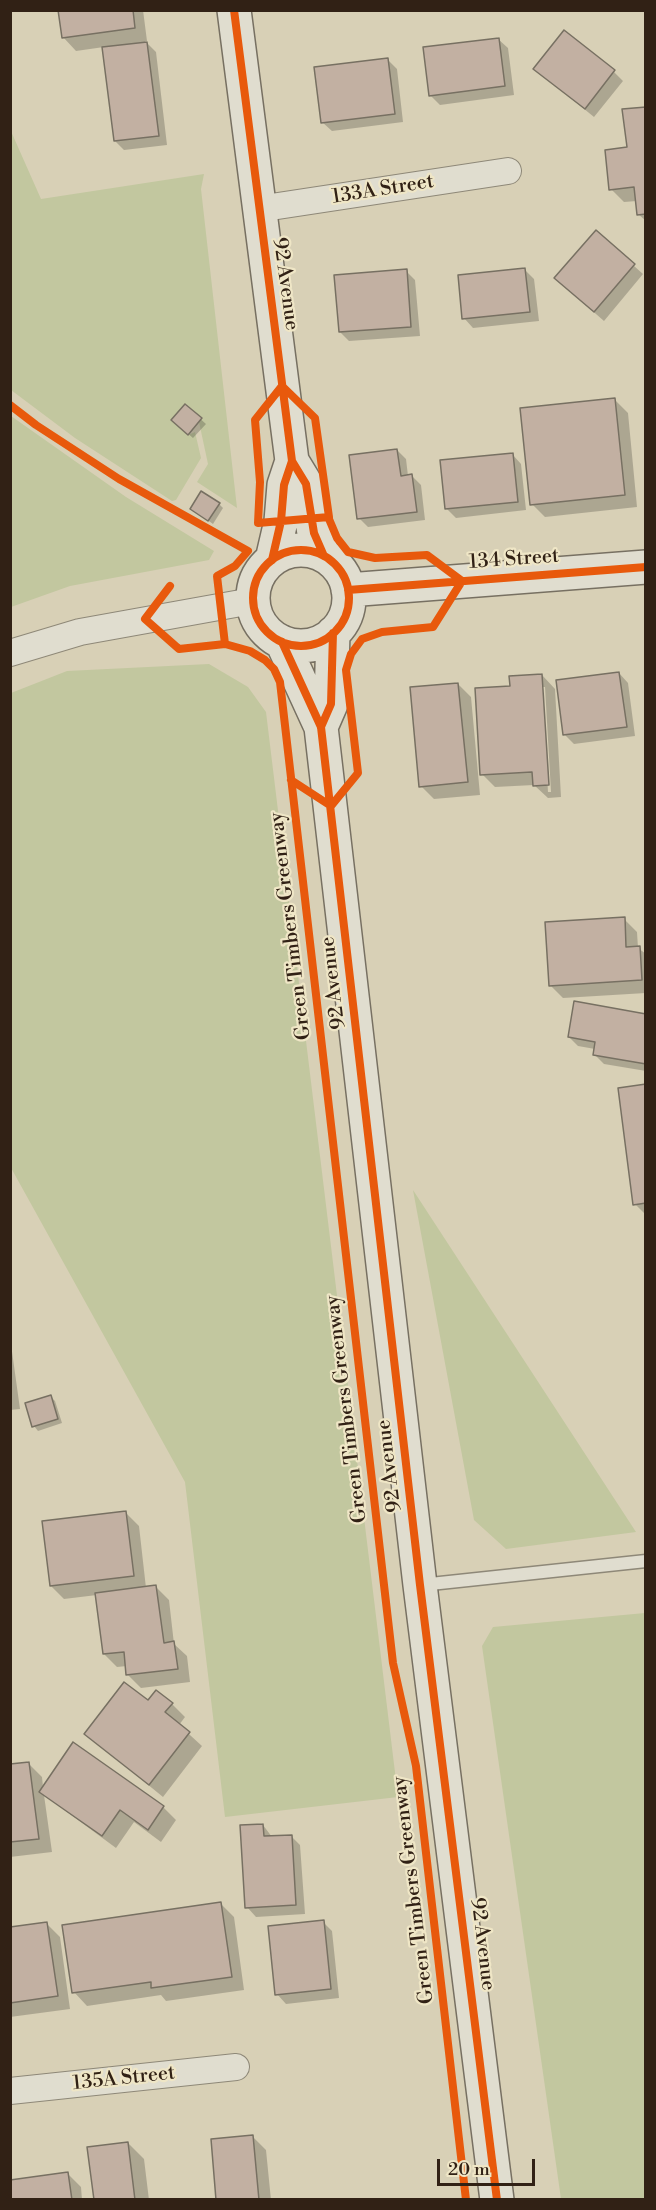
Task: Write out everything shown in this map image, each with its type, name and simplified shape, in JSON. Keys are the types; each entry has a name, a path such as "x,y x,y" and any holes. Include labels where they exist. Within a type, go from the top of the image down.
{"main road":[{"name":"92 Avenue","path":"234,10 292,461 284,485 281,521 272,560"},
{"path":"292,461 306,484 314,533 324,556"},
{"path":"295,550 313,551 324,556 342,572 348,590 348,609 340,627 325,640 307,646 282,642 270,635 258,620 252,601 255,583 264,567 272,560 295,550"},
{"name":"134 Street","path":"348,590 645,567"},
{"path":"321,727 331,704 333,633"},
{"path":"282,642 321,727"},
{"name":"92 Avenue","path":"321,727 420,1585 497,2199"}],"street":[{"name":"133A Street","path":"258,209 508,171"},
{"path":"10,653 80,632 252,601"},
{"name":"135A Street","path":"10,2091 237,2067"}],"lane":[{"path":"420,1585 645,1560"}],"green space":[{"path":"10,129 41,199 204,174 201,189 237,508 197,482 208,464 199,422 202,418 186,404 172,421 188,435 195,432 201,458 176,500 172,501 75,438 11,390"},
{"path":"11,416 126,497 214,551 209,560 70,586 11,607"},
{"path":"209,664 248,687 266,712 398,1797 225,1817 185,1482 10,1166 11,693 67,671"},
{"path":"413,1190 636,1532 506,1549 474,1520"},
{"path":"645,1613 645,2199 561,2199 482,1646 493,1627"}],"building":[{"path":"58,10 133,10 135,28 62,38"},
{"path":"564,30 615,70 585,109 533,69"},
{"path":"499,38 505,86 429,96 423,47"},
{"path":"147,42 159,136 114,141 102,47"},
{"path":"388,58 395,114 321,123 314,67"},
{"path":"646,107 646,214 637,215 634,187 609,190 605,150 627,147 622,109"},
{"path":"596,230 635,264 594,312 554,278"},
{"path":"525,268 530,312 462,319 458,275"},
{"path":"407,269 411,327 339,332 334,275"},
{"path":"615,398 625,495 530,505 520,408"},
{"path":"185,404 202,418 188,435 171,420"},
{"path":"397,449 401,476 412,474 417,512 357,519 349,455"},
{"path":"513,453 518,502 445,509 440,460"},
{"path":"201,491 220,503 208,521 190,509"},
{"path":"619,672 627,727 563,735 556,680"},
{"path":"542,674 549,785 533,786 532,772 480,775 475,688 510,686 509,676"},
{"path":"458,683 468,782 419,787 410,687"},
{"path":"625,917 626,947 640,946 642,980 549,986 545,922"},
{"path":"574,1001 646,1014 646,1064 593,1055 595,1042 568,1037"},
{"path":"646,1084 646,1203 633,1205 618,1088"},
{"path":"51,1395 58,1419 32,1427 25,1403"},
{"path":"126,1511 134,1576 50,1586 42,1521"},
{"path":"156,1585 164,1643 174,1641 178,1669 126,1675 124,1652 103,1654 95,1593"},
{"path":"124,1682 148,1700 156,1690 173,1703 165,1712 190,1732 149,1785 84,1734"},
{"path":"73,1742 164,1806 148,1830 120,1810 102,1836 39,1792"},
{"path":"29,1762 39,1839 10,1842 10,1764"},
{"path":"263,1824 264,1836 292,1835 296,1905 245,1908 240,1825"},
{"path":"221,1902 232,1977 151,1988 151,1982 72,1993 62,1925"},
{"path":"324,1920 331,1989 275,1995 268,1926"},
{"path":"47,1922 58,1996 10,2003 10,1927"},
{"path":"253,2135 259,2200 216,2200 211,2139"},
{"path":"128,2142 135,2200 94,2200 87,2147"},
{"path":"68,2172 72,2200 10,2200 10,2180"}],"cycle path":[{"path":"234,10 292,461 284,485 281,521 272,560"},
{"path":"291,780 331,806 358,773 346,670 351,654 362,639 382,632 433,627 462,581 427,555 375,558 348,552 337,538 329,519 329,517 315,418 282,386 255,420 260,482 258,523 329,517"},
{"path":"10,405 36,425 119,479 248,551 235,566 217,576 225,644"},
{"path":"292,461 306,484 314,533 324,556"},
{"path":"301,550 319,554 335,564 345,580 349,598 345,616 335,632 319,642 301,646 283,642 267,632 257,616 253,598 257,580 267,564 283,554 301,550"},
{"path":"348,590 646,567"},
{"name":"Green Timbers Greenway","path":"170,586 145,619 179,649 225,644 250,651 274,669 280,682 393,1663 416,1766 466,2200"},
{"path":"321,727 331,704 333,633"},
{"path":"282,642 321,727 420,1585 497,2200"}]}
